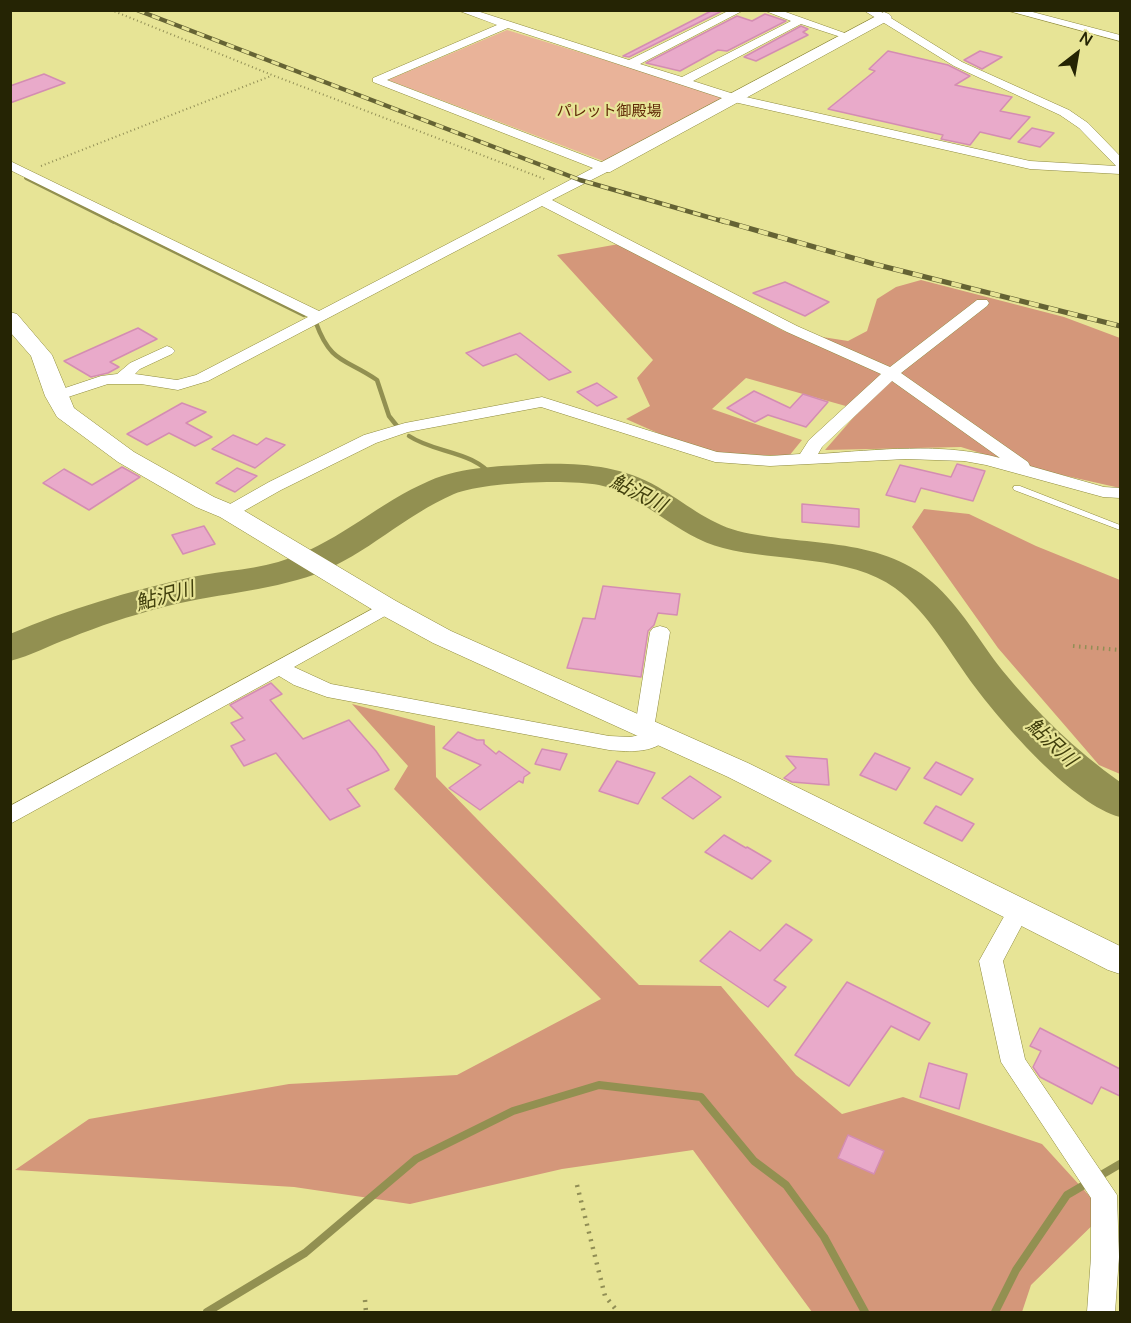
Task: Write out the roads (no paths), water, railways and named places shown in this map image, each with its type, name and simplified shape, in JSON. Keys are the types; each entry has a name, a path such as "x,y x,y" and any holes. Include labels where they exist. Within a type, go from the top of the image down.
{"street":[{"path":"462,10 499,24 734,98 1030,165 1120,170"},
{"path":"509,10 499,24 377,80 604,168"},
{"path":"628,65 739,10"},
{"path":"768,10 847,36"},
{"path":"868,10 890,14 958,64 1053,107 1078,121 1120,163"},
{"path":"1010,10 1120,38"},
{"path":"56,396 108,379 141,378 178,385 202,378 543,201 890,14"},
{"path":"682,82 801,20"},
{"path":"10,165 320,317"},
{"path":"10,178 24,172"},
{"path":"543,201 792,329 891,373 1033,474"},
{"path":"806,459 815,444 891,373 981,303"},
{"path":"10,318 41,355 56,396 65,412 126,457 204,502 229,512 387,607 442,637 738,770 1120,961"},
{"path":"121,379 135,366 167,351"},
{"path":"229,512 275,486 370,440 405,428 542,402 716,457 770,461 906,454 964,456 987,460 1103,492 1120,493"},
{"path":"10,816 387,607"},
{"path":"279,667 301,680 327,690 609,743 636,746 651,742 660,632"},
{"path":"1019,910 991,961 1013,1062 1104,1195 1105,1257 1101,1312"}],"lane":[{"path":"1017,488 1120,528"}],"waterway":[{"path":"26,178 114,222"},
{"path":"111,220 304,315"},
{"path":"316,323 333,353 377,380 389,416 397,426"},
{"path":"409,436 476,462 494,478"},
{"name":"鮎沢川","path":"10,649 76,622 145,600 204,586 277,574 303,566 339,550 440,488 454,483 517,475 563,473 597,475 632,486 711,533 728,539 844,556 888,569 906,579 933,603 988,678 1026,722 1071,765 1120,802"},
{"path":"207,1312 305,1253 416,1159 513,1111 599,1085 701,1097 754,1161 786,1185 824,1237 865,1312"},
{"path":"995,1312 1016,1270 1067,1195 1120,1164"}],"railway":[{"path":"137,10 580,180 725,222"},
{"path":"720,220 874,264 1120,326"}],"park label":[{"name":"パレット御殿場","path":"609,112"}]}
